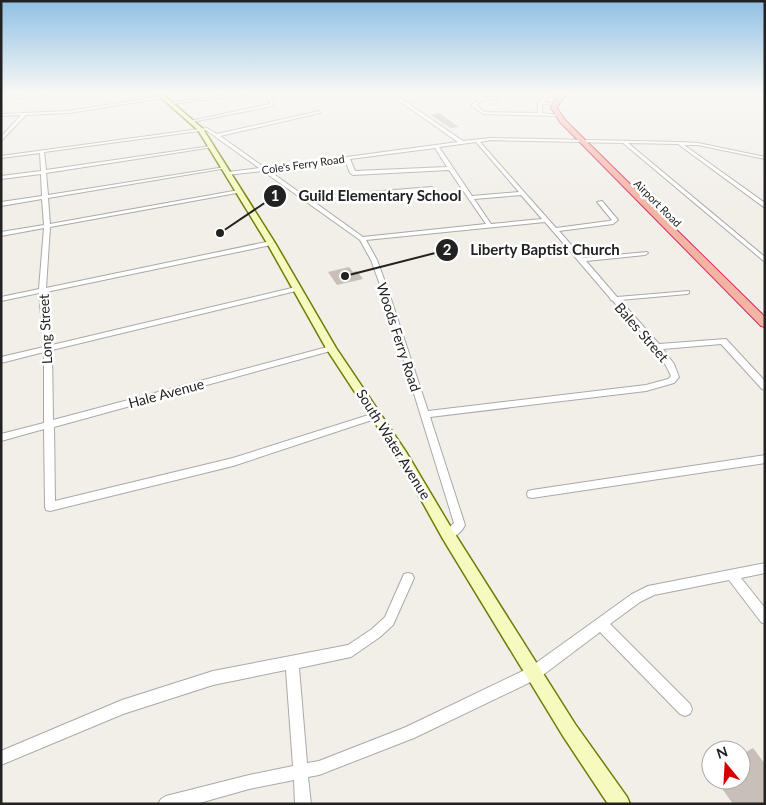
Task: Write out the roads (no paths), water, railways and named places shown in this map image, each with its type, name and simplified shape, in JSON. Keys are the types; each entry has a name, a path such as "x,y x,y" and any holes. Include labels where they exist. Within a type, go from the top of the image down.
{"highway":[{"name":"Airport Road","path":"571,131 765,324"}],"main road":[{"name":"South Water Avenue","path":"200,131 271,243 296,290 331,348 378,415 448,534 568,730 620,804"}],"street":[{"path":"1,140 10,131"},
{"path":"1,157 163,131"},
{"name":"Woods Ferry Road","path":"212,131 362,239 374,260 385,290 460,525 448,534"},
{"path":"218,135 237,131"},
{"path":"445,131 462,142"},
{"name":"Cole's Ferry Road","path":"1,204 227,171 267,169 462,142 502,139 680,143 765,158"},
{"name":"Bales Street","path":"424,415 646,388 671,381 675,377 670,364 657,347 613,299 477,141"},
{"path":"624,142 765,260"},
{"path":"680,143 765,206"},
{"path":"436,146 489,225"},
{"path":"1,178 211,147"},
{"name":"Long Street","path":"42,151 42,172 48,226 42,292 48,349 50,507 233,462 378,415"},
{"path":"752,156 765,164"},
{"path":"347,158 353,173 451,168"},
{"path":"307,198 432,189"},
{"path":"1,234 239,192"},
{"path":"470,198 522,194"},
{"path":"554,230 611,223 614,220 613,216 600,202"},
{"path":"362,239 546,220"},
{"path":"1,299 271,243"},
{"path":"580,260 645,253"},
{"path":"1,360 296,290"},
{"path":"613,299 686,292"},
{"path":"657,347 723,341 765,387"},
{"name":"Hale Avenue","path":"1,438 331,348"},
{"path":"532,494 765,459"},
{"path":"166,804 249,782 319,768 409,733 534,673 636,598 652,590 765,568"},
{"path":"731,574 765,618"},
{"path":"1,758 131,704 213,678 351,651 389,621 408,578"},
{"path":"601,624 685,709"},
{"path":"292,662 303,804"}],"place":[{"name":"Guild Elementary School","path":"220,233"},
{"name":"Liberty Baptist Church","path":"345,276"}]}
